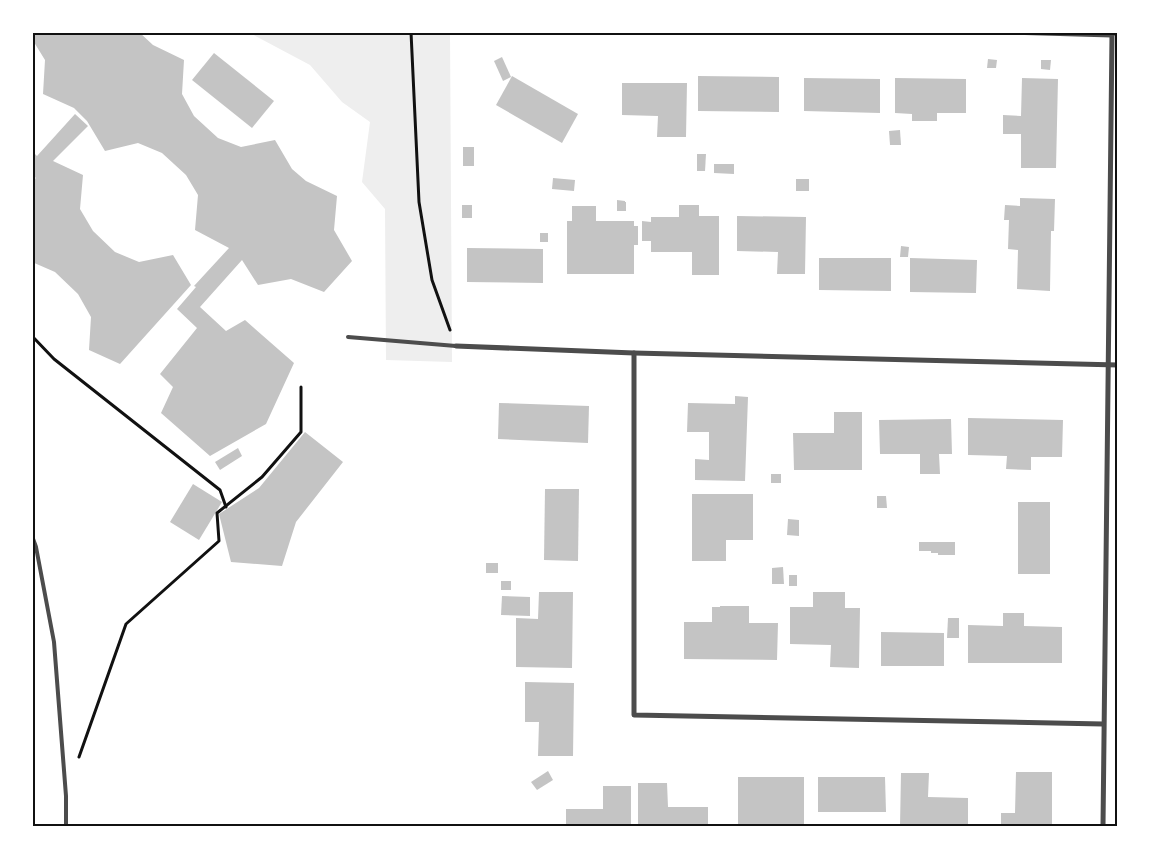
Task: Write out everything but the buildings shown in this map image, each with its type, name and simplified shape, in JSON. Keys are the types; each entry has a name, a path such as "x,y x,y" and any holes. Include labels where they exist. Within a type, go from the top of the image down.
{"street":[{"path":"1008,32 1113,34 1103,826"},
{"path":"456,346 634,353 1118,365"},
{"path":"634,353 634,715 1104,724"}],"lane":[{"path":"348,338 456,346"},
{"path":"32,536 54,642 66,796 66,826"}],"path":[{"path":"411,32 419,202 432,280 456,346"},
{"path":"32,336 54,359 220,490 226,507"},
{"path":"78,760 126,624 219,541 217,514 262,476 300,432 301,387"}],"shaded area":[{"path":"250,33 450,33 452,362 386,360 385,209 362,182 370,122 342,102 310,65"}]}
